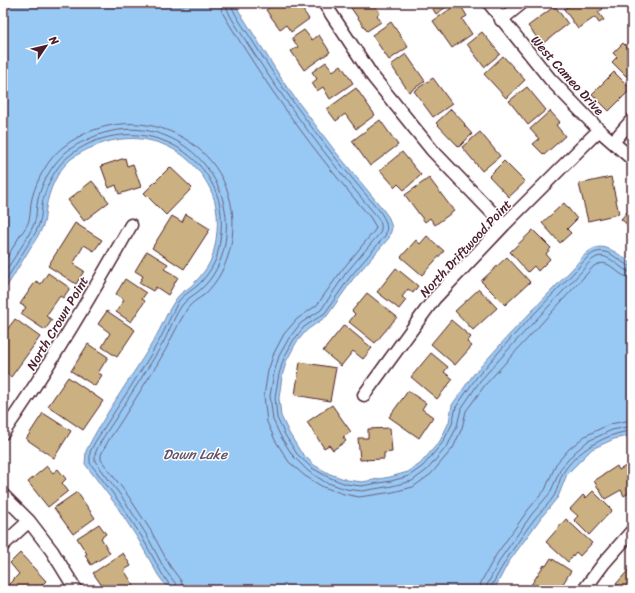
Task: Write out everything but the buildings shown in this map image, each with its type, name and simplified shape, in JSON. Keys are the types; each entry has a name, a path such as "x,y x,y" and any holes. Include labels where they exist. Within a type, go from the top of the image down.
{"street":[{"path":"324,3 373,78 432,150 504,225"},
{"name":"West Cameo Drive","path":"489,3 501,20 550,79 599,130 632,159"},
{"path":"501,20 522,3"},
{"path":"612,142 632,120"},
{"name":"North Driftwood Point","path":"364,394 434,299 504,225 599,130"},
{"name":"North Crown Point","path":"3,433 59,350 131,225"},
{"path":"3,495 29,521 52,551 76,590"},
{"path":"3,545 29,521"},
{"path":"584,590 604,563 632,531"}],"water":[{"name":"Dawn Lake","path":"3,3 234,3 286,86 335,151 389,218 392,228 389,238 353,279 327,316 307,330 296,343 287,360 282,376 279,398 281,416 289,433 300,451 314,465 330,474 347,480 362,482 408,472 420,464 440,441 449,422 452,405 473,375 583,256 590,250 603,247 616,253 632,264 632,435 614,439 592,449 567,474 558,497 508,563 494,590 169,590 158,575 138,539 116,505 85,464 86,451 160,330 173,304 179,295 197,280 209,263 213,254 217,231 215,200 203,176 191,163 178,152 162,144 146,140 128,139 111,141 90,148 71,159 54,181 49,194 43,226 3,293"}]}
